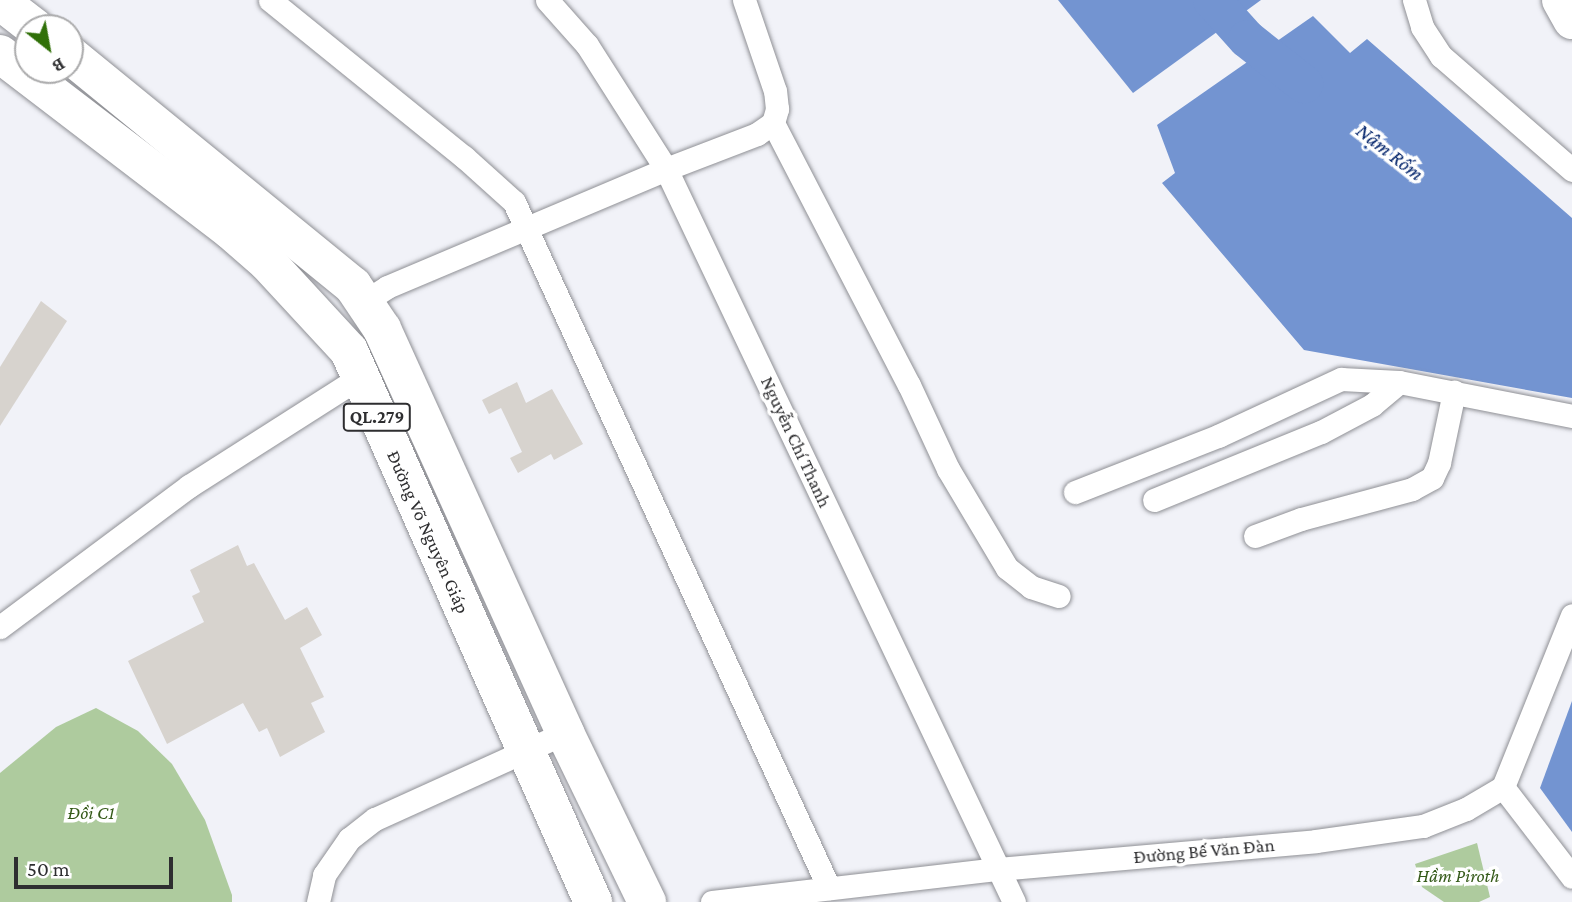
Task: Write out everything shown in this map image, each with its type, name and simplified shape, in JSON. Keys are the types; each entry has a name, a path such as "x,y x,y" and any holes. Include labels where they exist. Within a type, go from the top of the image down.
{"highway":[{"path":"1561,0 1572,20"},
{"path":"0,1 17,14"},
{"name":"Đường Võ Nguyên Giáp","path":"0,54 230,230 267,262 349,351 593,902"},
{"name":"QL.279","path":"84,66 289,231 353,286 364,302 382,329 565,733 646,902"},
{"path":"450,583 489,566"}],"street":[{"path":"270,0 464,157 514,202 828,888"},
{"name":"Nguyễn Chí Thanh","path":"547,0 587,45 666,169 1014,902"},
{"path":"364,302 387,287 666,169 757,134 773,123 777,109 775,91 744,0"},
{"path":"1414,0 1422,27 1441,56 1572,170"},
{"path":"773,123 909,385 948,468 1007,568 1031,587 1059,596"},
{"path":"0,627 189,486 360,377"},
{"path":"1075,492 1218,436 1341,379 1399,382 1572,416"},
{"path":"1154,500 1321,432 1372,405 1399,382"},
{"path":"1255,536 1301,519 1412,489 1432,478 1439,463 1454,392"},
{"path":"1572,615 1503,787 1572,877"},
{"path":"318,902 324,875 349,839 375,819 565,733"},
{"name":"Đường Bế Văn Đàn","path":"712,902 999,869 1316,841 1423,826 1466,809 1503,787"},
{"path":"324,875 339,902"}],"green space":[{"name":"Đồi C1","path":"96,708 138,731 172,764 205,820 232,895 232,902 0,902 0,773 56,727"},
{"name":"Hầm Piroth","path":"1477,843 1490,897 1479,902 1444,902 1422,887 1415,864"}],"water":[{"path":"1058,0 1261,0 1133,93"},
{"path":"1313,16 1350,53 1367,39 1572,218 1572,398 1304,350 1162,183 1175,173 1157,125"},
{"path":"1572,701 1572,832 1540,788"}],"building":[{"path":"41,301 67,321 0,426 0,367"},
{"path":"517,382 526,403 552,389 583,444 554,460 551,454 518,473 510,458 522,452 501,408 489,414 482,400"},
{"path":"238,545 247,566 254,563 285,620 307,607 322,635 300,648 324,697 311,703 325,732 280,757 267,728 259,732 243,703 167,744 128,661 204,622 192,596 200,592 190,570"}],"waterway":[{"name":"Nậm Rốm","path":"1212,0 1247,39 1304,84"}]}
